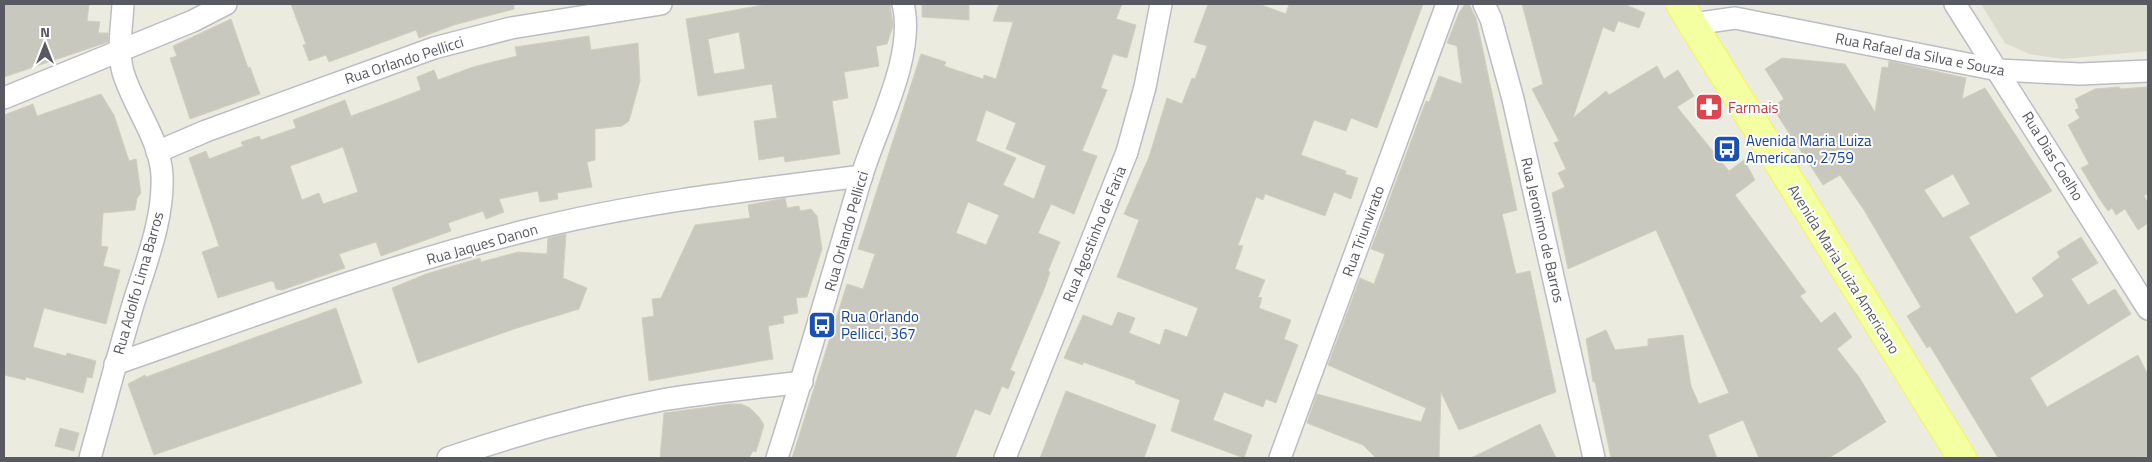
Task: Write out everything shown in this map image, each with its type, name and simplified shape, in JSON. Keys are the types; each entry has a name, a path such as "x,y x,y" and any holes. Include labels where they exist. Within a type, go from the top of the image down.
{"main road":[{"name":"Avenida Maria Luiza Americano","path":"1687,14 1962,458"}],"street":[{"name":"Rua Adolfo Lima Barros","path":"90,458 115,364 156,227 162,195 162,173 157,152 123,70 120,52 123,4"},
{"path":"4,98 120,52 193,21 226,4"},
{"name":"Rua Orlando Pellicci","path":"157,152 206,131 434,48 511,28 661,4"},
{"name":"Rua Orlando Pellicci","path":"778,458 862,176 903,55 907,18 904,4"},
{"name":"Rua Agostinho de Faria","path":"1006,458 1127,152 1145,87 1161,4"},
{"name":"Rua Triunvirato","path":"1280,458 1447,4"},
{"name":"Rua Jeronimo de Barros","path":"1484,4 1491,19 1513,99 1594,458"},
{"name":"Rua Dias Coelho","path":"1956,4 2148,309"},
{"name":"Rua Rafael da Silva e Souza","path":"1687,14 1735,18 1998,70 2080,74 2148,71"},
{"name":"Rua Jaques Danon","path":"115,364 417,262 524,231 628,208 746,190 862,176"},
{"path":"448,458 508,438 605,412 664,400 802,382"}],"shaded area":[{"path":"1981,4 2148,4 2148,51 2063,59 2029,54 2005,43"}],"building":[{"path":"4,4 89,4 87,21 100,22 98,33 108,33 108,42 4,77"},
{"path":"291,4 514,4 514,9 454,25 419,38 416,30 329,62 326,55 309,61 303,45 306,44"},
{"path":"768,4 890,4 893,26 887,44 876,46 879,66 844,72 848,98 832,101 840,154 785,162 784,156 759,160 754,121 777,118 772,84 698,96 686,19","holes":["739,32 745,69 714,74 708,39"]},
{"path":"922,4 969,4 969,20 922,17"},
{"path":"999,4 1122,4 1116,19 1136,25 1127,58 1113,54 1101,88 1107,90 1082,151 1097,156 1074,214 1051,204 1038,233 1060,242 1048,271 1050,272 1045,287 1010,370 1015,372 1008,389 1002,386 990,415 975,409 955,458 792,458 847,284 863,289 875,254 858,249 921,54 946,62 944,66 983,79 984,75 996,79 1013,22 993,21","holes":["986,110 1016,123 1006,149 1046,166 1034,199 1003,185 1016,158 976,141","968,202 999,215 986,245 956,233"]},
{"path":"1208,4 1259,4 1286,14 1289,4 1423,4 1377,128 1351,118 1346,131 1314,120 1301,155 1346,171 1345,174 1358,178 1351,199 1334,192 1325,216 1265,194 1263,200 1256,197 1238,245 1243,246 1235,269 1265,280 1258,297 1262,298 1259,308 1291,320 1284,339 1298,345 1276,403 1266,399 1263,407 1224,392 1213,420 1252,435 1244,458 1171,431 1180,400 1135,383 1136,381 1083,362 1083,365 1064,358 1083,315 1112,326 1118,312 1135,318 1129,333 1160,345 1165,329 1187,337 1198,308 1117,277 1139,220 1124,214 1149,157 1167,98 1182,104 1192,78 1195,79 1207,46 1194,42"},
{"path":"1465,4 1469,4 1476,18 1517,210 1502,214 1516,274 1530,271 1556,392 1459,430 1441,392 1439,458 1376,458 1363,445 1307,423 1317,394 1421,422 1426,408 1328,365 1360,278 1374,284 1385,254 1371,249 1426,101 1429,102 1439,76 1462,84 1457,46 1447,43 1459,13"},
{"path":"1522,4 1624,4 1645,13 1639,28 1618,21 1614,32 1603,27 1573,118 1606,91 1609,95 1657,66 1664,79 1678,70 1694,96 1677,107 1729,171 1744,160 1755,180 1735,195 1806,292 1800,296 1821,323 1835,312 1852,337 1837,349 1859,377 1886,422 1829,458 1759,458 1743,420 1708,435 1717,458 1611,458 1595,382 1593,382 1586,339 1606,330 1615,350 1648,346 1648,339 1683,335 1691,386 1699,404 1729,393 1656,230 1568,269 1552,193 1565,187 1558,173 1566,169 1554,143 1559,141 1532,89 1543,84"},
{"path":"231,19 248,68 250,67 260,94 190,119 170,58 177,56 173,46"},
{"path":"589,36 591,50 638,43 640,81 629,121 622,126 595,129 595,160 587,162 592,187 557,193 558,199 540,202 538,191 499,199 504,212 486,219 483,211 448,223 451,231 381,256 376,242 339,254 345,268 282,290 276,289 274,282 271,281 218,298 202,252 219,246 189,158 206,151 209,159 243,146 241,142 259,136 261,140 296,128 293,120 345,100 351,116 421,90 417,77 434,70 438,80 473,67 517,56 515,47","holes":["343,147 358,192 323,204 319,193 302,200 290,166"]},
{"path":"1782,58 1845,64 1875,112 1882,67 1888,68 1889,61 1966,78 1962,99 1985,88 2052,191 1969,237 2016,314 2044,296 2032,278 2060,257 2057,252 2081,237 2098,263 2071,279 2088,305 2115,289 2131,314 2030,378 2047,407 2138,355 2148,375 2148,456 2141,458 1998,458 1930,346 1927,348 1907,316 1921,307 1864,210 1840,175 1823,185 1772,107 1784,99 1765,69","holes":["1953,174 1970,204 1943,218 1924,190"]},
{"path":"2119,87 2121,89 2148,87 2148,193 2144,196 2148,203 2148,223 2138,230 2125,209 2116,215 2112,208 2108,211 2099,198 2081,168 2089,164 2068,125 2080,118 2075,110 2079,108 2075,99 2095,89"},
{"path":"101,94 114,115 129,161 136,159 141,193 137,198 135,210 103,213 101,246 108,247 103,266 120,270 106,324 44,308 33,347 66,356 67,353 96,361 92,378 87,377 83,393 26,377 25,380 4,375 4,115 33,104 37,116"},
{"path":"785,198 787,208 799,206 800,211 811,209 817,216 822,249 807,297 796,298 798,313 783,316 784,323 768,326 773,359 649,381 642,318 654,316 652,299 661,298 695,225 750,218 748,205"},
{"path":"566,234 563,278 587,288 579,309 514,329 418,363 392,288 426,274 480,258 481,262 518,252 547,254 548,238"},
{"path":"336,308 362,383 154,455 128,384 145,375 146,377"},
{"path":"1066,391 1156,425 1144,458 1040,458"},
{"path":"741,404 750,408 764,425 756,452 753,451 749,458 660,458 664,413"},
{"path":"1540,424 1556,458 1471,458"},
{"path":"60,428 79,433 74,451 55,446"}],"place":[{"name":"Farmais","path":"1709,107"},
{"name":"Avenida Maria Luiza Americano, 2759","path":"1727,149"},
{"name":"Rua Orlando Pellicci, 367","path":"822,325"}]}
